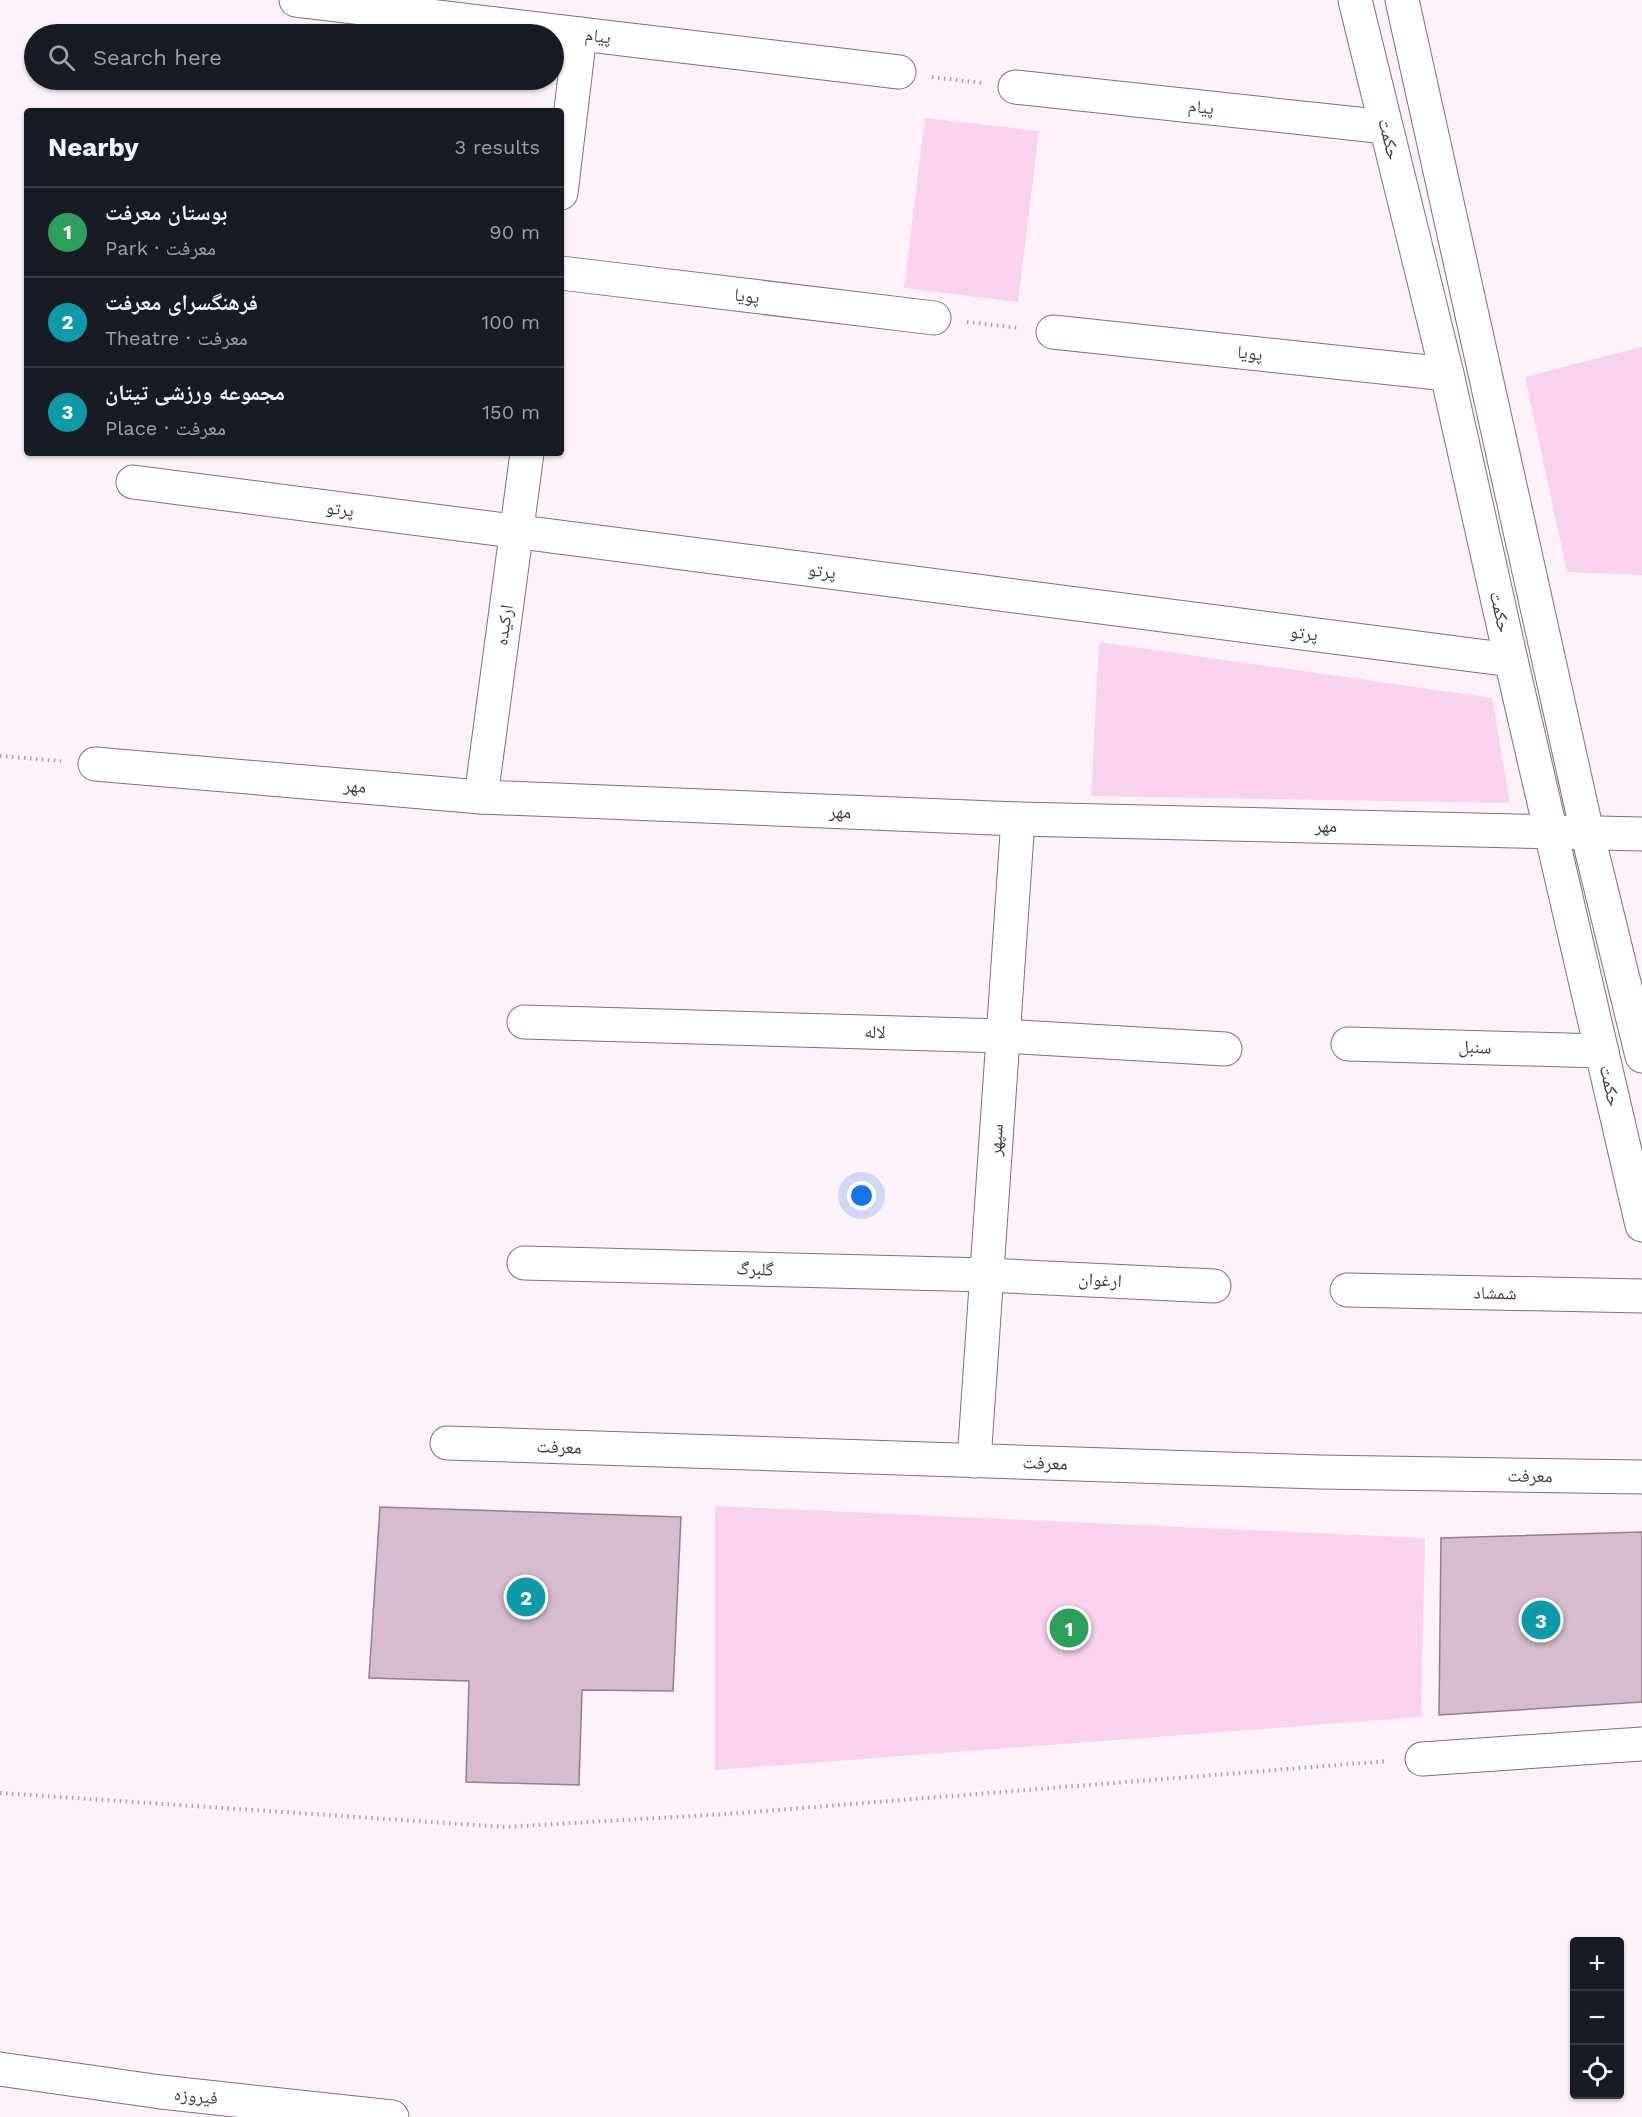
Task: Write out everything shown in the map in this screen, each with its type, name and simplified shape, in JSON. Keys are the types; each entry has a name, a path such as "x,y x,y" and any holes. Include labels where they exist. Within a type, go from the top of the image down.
{"street":[{"name":"پیام","path":"296,0 496,24"},
{"name":"حکمت","path":"1355,0 1447,374 1642,1225"},
{"name":"حکمت","path":"1402,0 1587,832 1642,1056"},
{"name":"پیام","path":"564,32 900,72"},
{"path":"564,168 580,34"},
{"name":"پیام","path":"1015,87 1386,127"},
{"path":"1419,256 1457,247"},
{"name":"پویا","path":"564,273 934,318"},
{"name":"پویا","path":"1053,332 1447,374"},
{"name":"ارکیده","path":"481,797 527,456"},
{"name":"پرتو","path":"133,482 1511,660"},
{"name":"مهر","path":"95,764 481,797 1018,819 1642,834"},
{"name":"سپهر","path":"974,1461 1018,819"},
{"name":"لاله","path":"524,1022 1003,1036 1226,1049"},
{"name":"سنبل","path":"1348,1044 1602,1051"},
{"name":"گلبرگ","path":"524,1263 987,1275"},
{"name":"ارغوان","path":"987,1275 1214,1286"},
{"name":"شمشاد","path":"1347,1290 1642,1296"},
{"name":"معرفت","path":"447,1443 1331,1473 1642,1478"},
{"path":"1422,1758 1642,1744"},
{"name":"فیروزه","path":"0,2069 161,2092 392,2117"}],"path":[{"path":"900,72 1015,87"},
{"path":"934,318 1053,332"},
{"path":"0,756 95,764"},
{"path":"0,1793 505,1827 727,1814 1422,1758"}],"shaded area":[{"path":"925,118 1039,131 1018,302 904,288"},
{"path":"1642,347 1642,575 1567,572 1525,377"},
{"path":"1099,642 1492,698 1510,803 1091,796"},
{"path":"715,1506 1425,1538 1421,1717 715,1770"}],"building":[{"path":"380,1507 681,1517 673,1691 582,1690 579,1785 466,1782 469,1681 369,1678"},
{"path":"1642,1532 1642,1702 1439,1715 1441,1538"}],"place":[{"name":"فرهنگسرای معرفت","path":"526,1597"},
{"name":"مجموعه ورزشی تیتان","path":"1541,1620"},
{"name":"بوستان معرفت","path":"1069,1628"}]}
